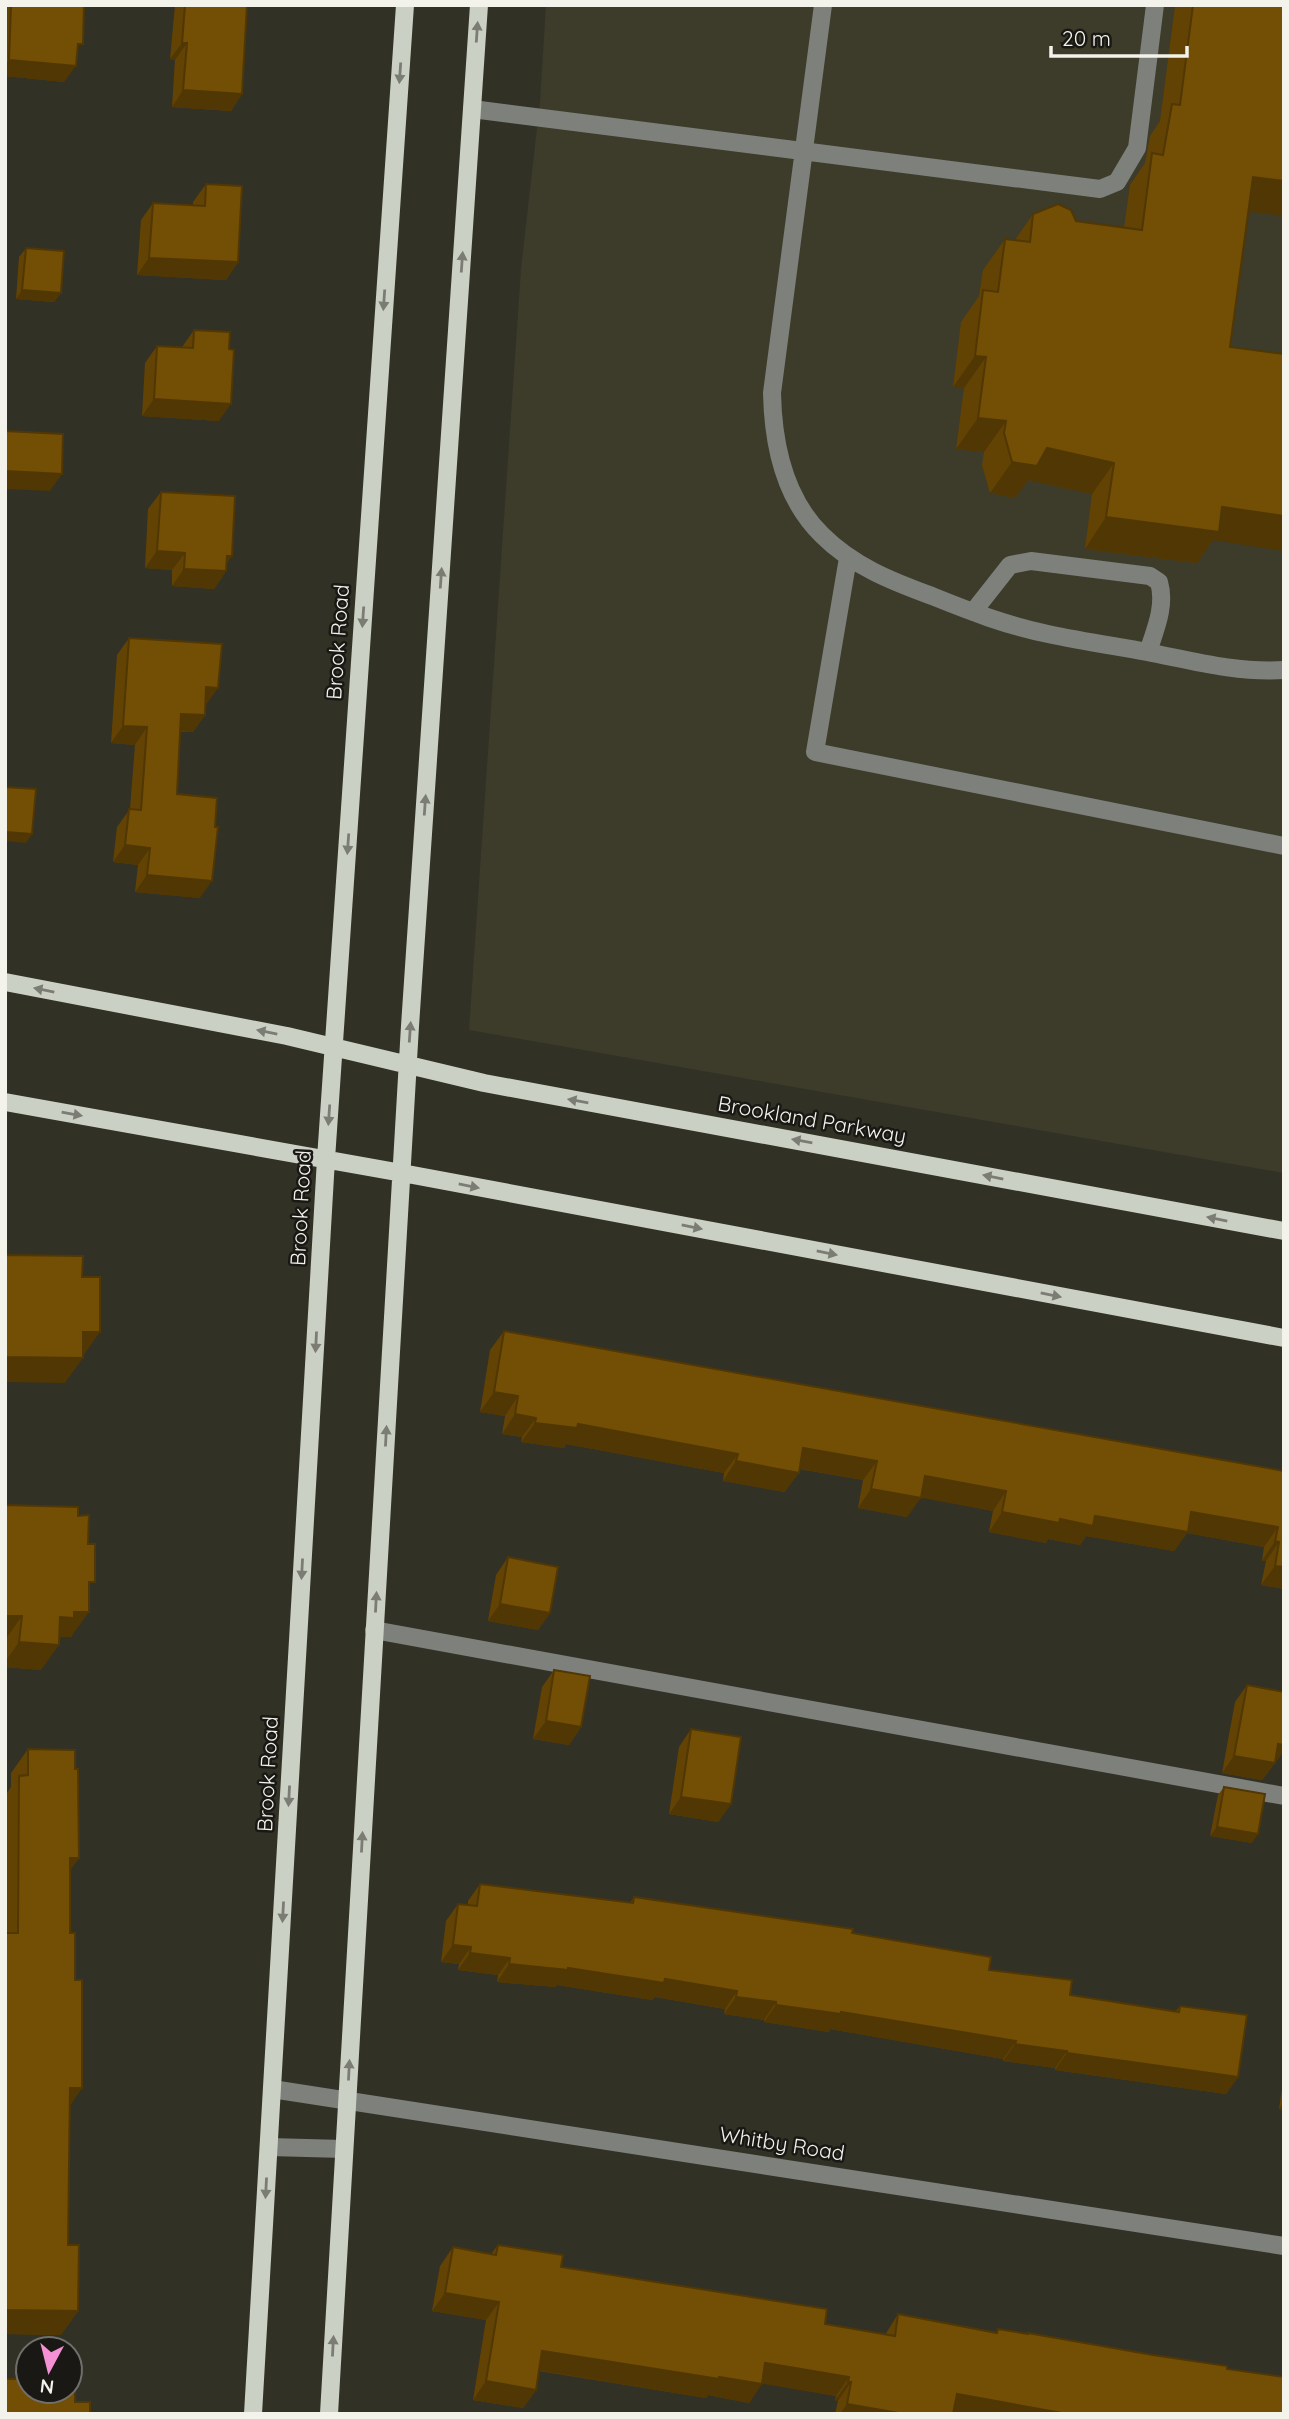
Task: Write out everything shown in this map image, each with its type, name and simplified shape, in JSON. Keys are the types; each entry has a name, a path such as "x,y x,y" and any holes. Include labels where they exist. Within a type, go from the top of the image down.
{"main road":[{"name":"Brook Road","path":"253,2414 326,1159 405,5"},
{"path":"329,2414 408,1065 479,5"},
{"name":"Brookland Parkway","path":"5,982 288,1036 497,1086 1284,1231"},
{"path":"5,1102 402,1173 1284,1338"}],"street":[{"path":"823,5 772,393 776,447 786,479 800,507 820,534 848,558 873,574 973,612 1046,634 1255,672 1284,670"},
{"path":"472,109 1100,189 1117,183 1137,148 1155,5"},
{"path":"848,558 815,752 1284,846"},
{"path":"973,612 1010,565 1031,561 1150,576 1159,582 1162,592 1161,606 1148,652"},
{"path":"374,1630 1284,1796"},
{"name":"Whitby Road","path":"272,2089 1284,2246"},
{"path":"269,2147 344,2149"}],"shaded area":[{"path":"546,5 1284,5 1284,1173 469,1030 521,269 540,102"}],"building":[{"path":"11,5 84,5 83,44 78,44 76,66 9,60"},
{"path":"185,5 247,5 242,94 183,90 187,43 182,43"},
{"path":"1193,5 1284,5 1284,181 1253,177 1230,347 1284,354 1284,516 1222,507 1219,532 1106,517 1114,463 1047,448 1037,466 1012,462 1004,433 1006,421 978,418 986,357 975,356 983,290 998,292 1005,239 1030,242 1033,214 1058,204 1071,210 1076,221 1142,230 1152,153 1163,155 1172,104 1180,105"},
{"path":"206,184 242,186 238,262 149,258 153,203 205,206"},
{"path":"26,248 64,251 61,293 22,290"},
{"path":"194,330 230,332 229,349 234,350 231,404 154,399 157,346 193,348"},
{"path":"5,431 63,434 62,474 5,471"},
{"path":"161,492 235,496 232,556 227,556 226,571 184,569 185,553 157,551"},
{"path":"129,638 222,644 218,688 206,687 205,715 181,714 177,794 217,798 215,827 218,827 212,881 147,875 150,848 125,845 129,809 141,810 147,727 123,726"},
{"path":"5,787 36,789 32,834 5,832"},
{"path":"5,1255 83,1256 82,1277 100,1277 100,1332 83,1332 83,1358 5,1357"},
{"path":"504,1331 1284,1471 1284,1567 1275,1566 1279,1542 1275,1541 1278,1527 1191,1512 1188,1532 1095,1516 1093,1526 1060,1519 1059,1523 1002,1512 1006,1491 925,1476 921,1498 871,1489 877,1461 803,1448 799,1473 736,1461 738,1454 578,1424 577,1428 535,1423 536,1418 515,1414 518,1396 494,1392"},
{"path":"5,1505 78,1507 78,1516 89,1515 88,1544 95,1544 95,1582 89,1582 89,1612 74,1612 74,1618 60,1617 59,1645 19,1642 22,1616 5,1616"},
{"path":"508,1557 558,1567 550,1613 500,1604"},
{"path":"554,1670 590,1676 581,1727 546,1721"},
{"path":"1247,1685 1284,1692 1284,1745 1278,1744 1275,1763 1234,1756"},
{"path":"691,1729 741,1737 731,1804 681,1797"},
{"path":"28,1749 75,1750 75,1769 78,1769 79,1858 70,1858 70,1933 75,1933 75,1980 82,1980 82,2088 70,2088 68,2245 79,2245 78,2311 5,2310 5,1933 18,1933 19,1776 28,1775"},
{"path":"1224,1787 1265,1794 1258,1834 1217,1827"},
{"path":"480,1884 633,1903 634,1897 853,1929 852,1933 991,1957 989,1970 1072,1980 1070,1995 1179,2012 1180,2006 1247,2015 1238,2077 1067,2053 1015,2044 1016,2041 841,2012 776,2005 776,2002 736,1997 737,1991 665,1979 664,1983 568,1968 509,1964 510,1958 470,1953 471,1947 453,1945 458,1904 477,1906"},
{"path":"498,2245 563,2255 561,2267 827,2309 825,2324 895,2336 898,2314 997,2333 998,2329 1028,2333 1284,2377 1284,2414 1067,2414 957,2394 953,2414 904,2414 847,2404 851,2382 848,2382 849,2377 765,2363 762,2384 542,2351 536,2390 486,2381 499,2302 445,2293 453,2247 496,2255"},
{"path":"5,2379 14,2379 14,2405 84,2405 84,2402 90,2402 90,2414 5,2414"}]}
